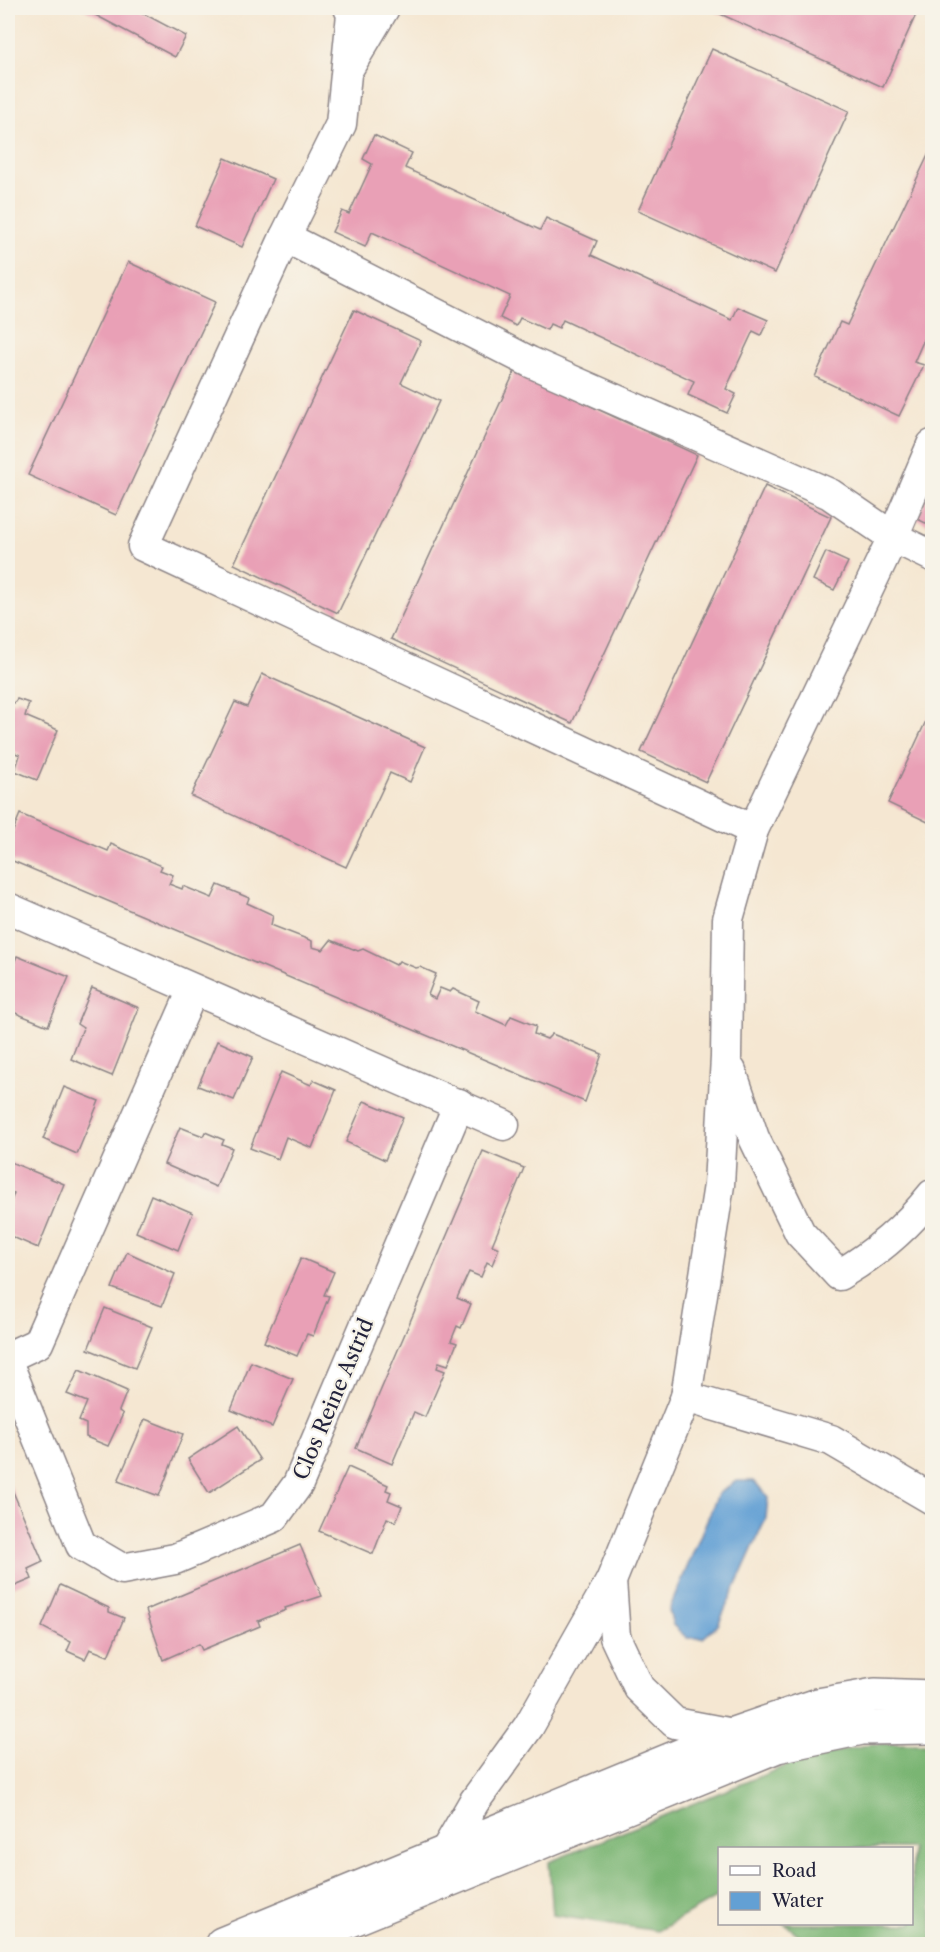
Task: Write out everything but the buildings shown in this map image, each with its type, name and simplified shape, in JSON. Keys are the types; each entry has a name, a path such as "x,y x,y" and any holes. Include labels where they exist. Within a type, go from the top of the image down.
{"highway":[{"path":"222,1944 733,1734 818,1705 875,1695 933,1697"},
{"path":"292,1944 777,1746 862,1728 933,1727"}],"street":[{"path":"349,8 352,14 341,124 285,237 143,546 753,830"},
{"path":"346,73 384,8"},
{"path":"285,237 530,362 830,494 893,537 933,556"},
{"path":"445,1852 474,1802 529,1726 611,1581 686,1397 719,1185 726,1057 728,919 753,830 893,537 933,445"},
{"path":"8,908 504,1125"},
{"path":"8,1357 38,1344 193,990"},
{"path":"726,1057 754,1138 800,1233 838,1275 869,1257 917,1214 933,1195"},
{"name":"Clos Reine Astrid","path":"8,1364 81,1545 122,1569 175,1559 274,1517 298,1484 459,1104"},
{"path":"686,1397 831,1440 933,1499"},
{"path":"611,1581 615,1637 639,1688 675,1723 733,1734"}],"green space":[{"path":"871,1744 932,1744 932,1944 810,1944 786,1925 913,1925 913,1847 718,1847 718,1897 658,1931 553,1915 549,1862 798,1761"}],"water":[{"path":"736,1481 754,1481 768,1497 766,1518 718,1625 703,1638 687,1638 673,1625 669,1610 718,1494"}]}
